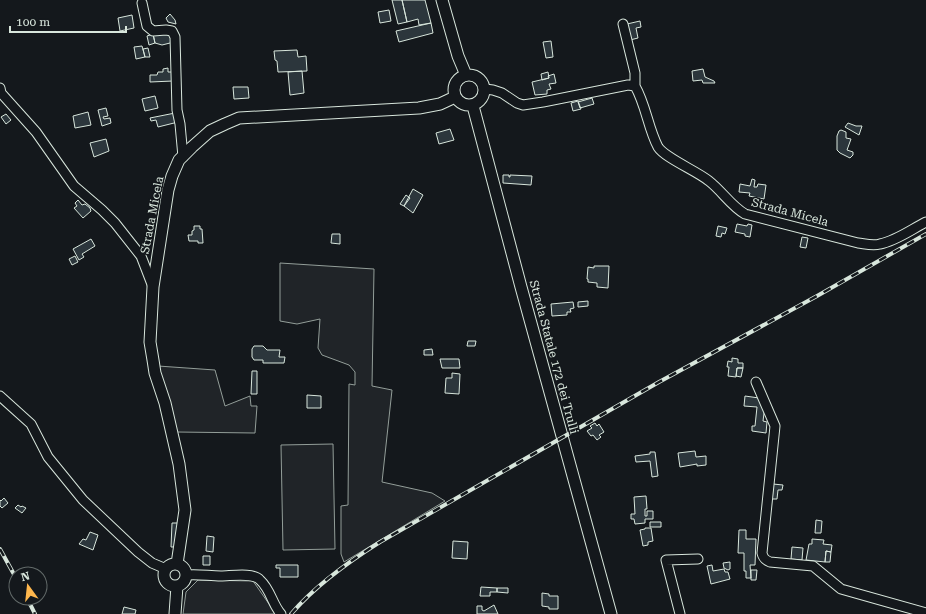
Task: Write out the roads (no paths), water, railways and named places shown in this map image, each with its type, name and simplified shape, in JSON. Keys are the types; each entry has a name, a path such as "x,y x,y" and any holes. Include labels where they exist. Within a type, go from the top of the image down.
{"main road":[{"path":"442,0 458,56 466,75"},
{"path":"466,75 471,75 480,79 485,89 483,98 473,106 462,104 455,96 454,88 455,83 458,80 466,75"},
{"name":"Strada Micela","path":"177,564 186,510 180,464 165,403 155,373 150,342 153,287 168,190 179,160 210,132 239,118 419,108 440,104 455,96"},
{"name":"Strada Statale 172 dei Trulli","path":"473,106 541,361 611,614"},
{"path":"177,564 185,569 187,575 183,583 177,586 170,585 165,579 164,572 166,568 177,564"},
{"path":"176,614 177,586"}],"street":[{"path":"142,3 147,26 153,31 172,31 175,37 177,110 180,124 182,157"},
{"name":"Strada Micela","path":"623,24 635,74 635,86 640,95 654,139 660,149 666,155 708,180 719,189 737,209 745,214 872,245 882,244 894,239 926,222"},
{"path":"485,89 502,93 517,104 523,105 628,85 635,86"},
{"path":"0,88 1,93 36,132 74,186 115,223 141,256 153,287"},
{"path":"756,382 774,426 762,553 763,558 770,562 813,566 840,589 926,613"},
{"path":"0,396 31,424 48,457 83,500 138,552 152,563 166,568"},
{"path":"680,614 666,560 698,559"},
{"path":"187,575 246,575 259,578 269,590 277,610 281,614"}],"railway":[{"path":"291,614 311,593 333,575 380,542 659,382 817,296 926,234"},
{"path":"0,549 9,566"},
{"path":"31,606 35,614"}]}
